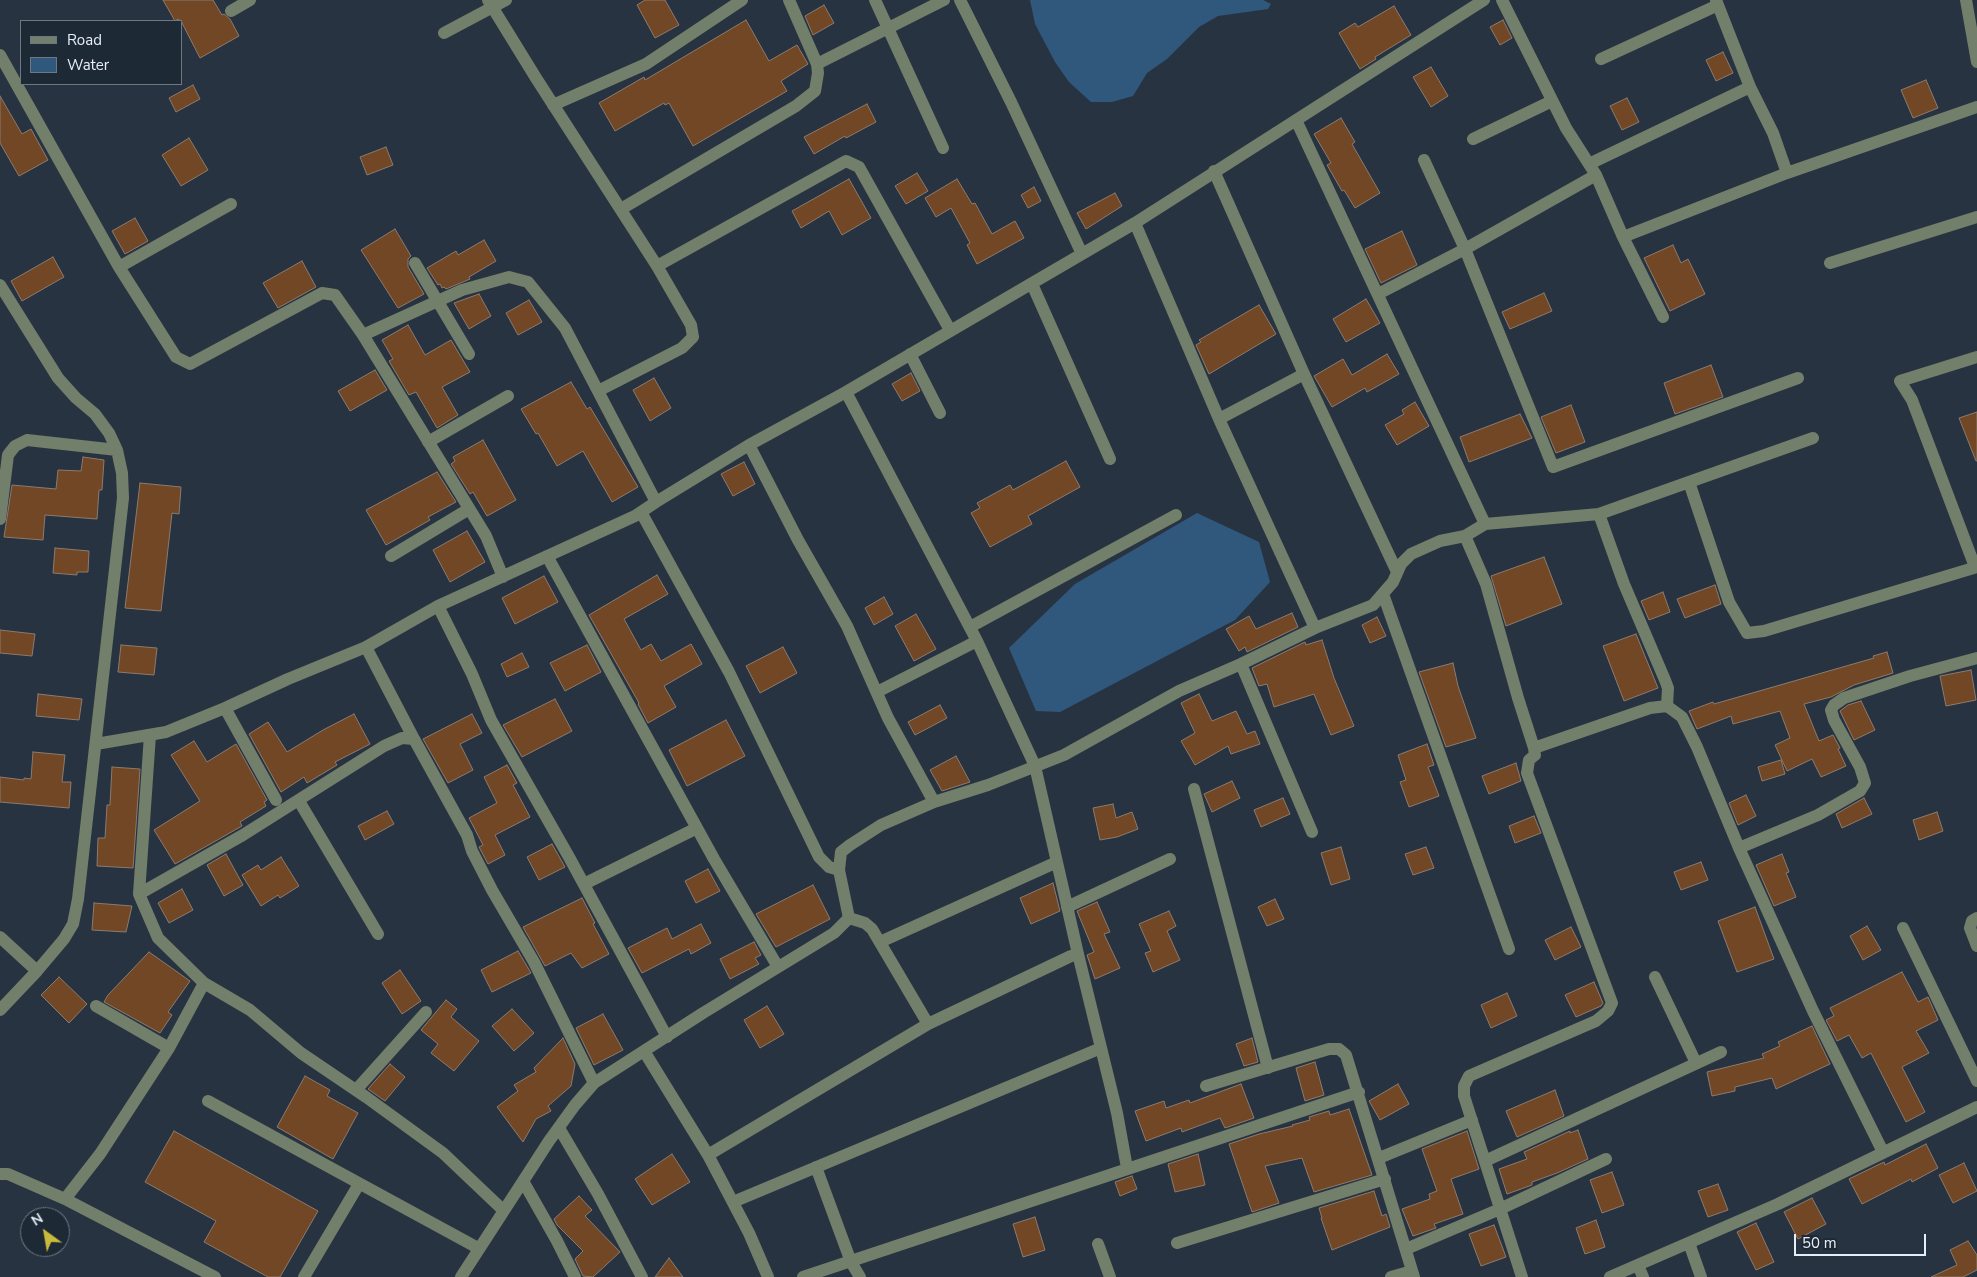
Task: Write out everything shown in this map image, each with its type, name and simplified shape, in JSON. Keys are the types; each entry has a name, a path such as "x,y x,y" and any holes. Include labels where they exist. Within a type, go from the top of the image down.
{"street":[{"path":"231,11 250,0"},
{"path":"444,33 491,4 506,0"},
{"path":"554,105 646,64 742,0"},
{"path":"621,209 796,106 816,91 817,64 789,0"},
{"path":"875,0 943,148"},
{"path":"817,64 944,0"},
{"path":"960,0 1012,102 1082,254"},
{"path":"1502,0 1566,128 1592,169 1623,237 1663,316"},
{"path":"1966,0 1977,62"},
{"path":"96,744 166,732 224,708 288,678 366,647 438,606 641,512 749,445 846,392 1135,223 1477,2"},
{"path":"1601,59 1717,2 1750,86 1773,133 1787,173"},
{"path":"491,4 657,266 690,325 693,337 682,348 598,391"},
{"path":"0,55 119,267 176,357 190,364 322,293 335,295 363,335 486,536 503,577"},
{"path":"1378,294 1464,250 1592,169 1750,86"},
{"path":"1473,139 1552,101"},
{"path":"1623,237 1787,173 1977,107"},
{"path":"1296,120 1485,524"},
{"path":"1424,160 1464,250 1553,467 1798,378"},
{"path":"657,266 846,161 859,166 950,330"},
{"path":"1214,172 1304,374 1397,572"},
{"path":"119,267 231,204"},
{"path":"1830,263 1977,217"},
{"path":"1135,223 1219,418 1315,628"},
{"path":"415,263 469,354"},
{"path":"363,335 462,290 509,277 528,282 564,328 656,502"},
{"path":"0,284 58,378 76,398 95,414 109,433 118,450 122,473 123,498 78,899 73,924 64,939 37,971 0,1010"},
{"path":"1032,284 1110,459"},
{"path":"910,354 940,414"},
{"path":"1689,482 1729,602 1747,633 1764,631 1976,567 1912,400 1900,381 1977,357"},
{"path":"1219,418 1304,374"},
{"path":"846,392 970,627 1035,766 1078,954 1117,1112 1127,1168"},
{"path":"428,442 508,396"},
{"path":"849,918 839,870 841,852 850,845 881,825 934,802 1064,755 1180,691 1315,628 1373,605 1393,582 1401,564 1411,554 1440,541 1466,536 1485,524 1599,514 1813,438"},
{"path":"0,519 8,455 15,446 27,440 118,450"},
{"path":"749,445 798,540 847,626 888,718 934,802"},
{"path":"391,556 469,509"},
{"path":"641,512 729,672 819,857 829,867 839,870"},
{"path":"1599,514 1624,584 1668,688 1667,706"},
{"path":"970,627 1176,515"},
{"path":"1466,536 1486,584 1534,748 1535,755 1530,760 1526,773 1612,1002 1608,1011 1596,1021 1469,1076 1464,1086 1464,1096 1522,1277"},
{"path":"547,556 697,828 778,968"},
{"path":"1383,594 1509,949"},
{"path":"438,606 472,674 490,720 584,884 667,1037"},
{"path":"878,692 977,641"},
{"path":"366,647 467,835 472,851 492,890 534,962 594,1083"},
{"path":"1738,848 1818,816 1860,791 1865,783 1860,766 1834,720 1831,710 1834,705 1844,698 1910,676 1977,658"},
{"path":"1241,664 1312,832"},
{"path":"1534,748 1650,708 1667,706 1682,717 1698,747 1738,848 1813,1011 1883,1152"},
{"path":"224,708 276,800"},
{"path":"150,735 139,894 158,938 204,983 250,1010 301,1053 443,1153 503,1210"},
{"path":"139,894 206,857 395,740 402,738 414,739"},
{"path":"1194,789 1268,1068"},
{"path":"299,800 378,934"},
{"path":"584,884 697,828"},
{"path":"1067,907 1170,859"},
{"path":"880,942 1057,862"},
{"path":"461,1277 478,1248 559,1128 594,1083 834,934 849,918"},
{"path":"849,918 865,923 880,942 928,1024"},
{"path":"1977,918 1972,921 1970,928 1977,946"},
{"path":"1903,928 1977,1081"},
{"path":"0,937 37,971"},
{"path":"708,1155 928,1024 1078,954"},
{"path":"1655,977 1696,1063"},
{"path":"65,1199 100,1154 170,1048 204,983"},
{"path":"96,1006 170,1048"},
{"path":"356,1090 426,1012"},
{"path":"733,1202 1101,1048"},
{"path":"1206,1086 1329,1049 1339,1049 1346,1055 1359,1092 1413,1274 1391,1277"},
{"path":"644,1051 708,1155 749,1233 766,1276"},
{"path":"1485,1161 1721,1052"},
{"path":"803,1277 1359,1092"},
{"path":"208,1101 478,1248"},
{"path":"1610,1277 1778,1204 1977,1107"},
{"path":"1379,1158 1472,1120"},
{"path":"559,1128 598,1194 642,1277"},
{"path":"1406,1249 1500,1209 1606,1159"},
{"path":"816,1167 851,1262 860,1277"},
{"path":"0,1174 8,1174 65,1199 216,1277"},
{"path":"1177,1243 1385,1179"},
{"path":"523,1181 575,1277"},
{"path":"304,1277 359,1184"},
{"path":"1688,1243 1701,1277"},
{"path":"1098,1244 1110,1277"},
{"path":"1638,1265 1643,1277"}],"water":[{"path":"1030,0 1263,0 1271,4 1268,9 1218,16 1199,27 1167,59 1147,73 1133,96 1112,102 1091,102 1069,82 1055,62 1035,24"},
{"path":"1197,513 1259,542 1270,582 1235,620 1060,712 1036,711 1009,648 1075,584"}],"building":[{"path":"163,0 213,0 222,15 224,14 230,19 239,36 200,58 182,20 174,20"},
{"path":"645,0 665,0 679,25 655,38 637,5"},
{"path":"824,5 834,23 813,35 805,16"},
{"path":"1394,6 1411,35 1375,57 1376,59 1360,69 1339,33 1355,23 1358,27"},
{"path":"746,20 769,61 797,45 808,64 781,81 787,91 693,146 669,103 665,105 664,103 615,131 599,103 644,77 645,80"},
{"path":"1503,20 1512,38 1500,45 1490,27"},
{"path":"1723,52 1733,73 1716,81 1706,60"},
{"path":"1431,67 1448,96 1431,107 1413,77"},
{"path":"1926,80 1938,108 1913,118 1901,90"},
{"path":"193,85 200,99 176,112 169,98"},
{"path":"0,96 22,134 31,129 48,160 19,176 0,143"},
{"path":"1627,98 1639,122 1622,130 1610,106"},
{"path":"867,104 876,122 846,138 845,136 814,154 804,137"},
{"path":"1341,118 1355,142 1352,144 1380,193 1355,208 1344,190 1342,191 1327,165 1331,163 1314,134"},
{"path":"189,138 208,170 181,186 162,155"},
{"path":"386,147 393,165 367,175 360,157"},
{"path":"917,173 928,191 906,204 895,186"},
{"path":"849,179 871,218 842,235 829,211 801,228 792,211"},
{"path":"957,179 972,204 975,203 992,234 1015,221 1024,238 977,264 967,245 970,243 951,208 936,217 925,198"},
{"path":"1034,187 1041,201 1028,208 1021,195"},
{"path":"1115,193 1122,206 1086,229 1077,213"},
{"path":"135,218 148,241 125,254 112,231"},
{"path":"395,229 411,256 408,259 408,267 424,294 398,308 361,250"},
{"path":"1402,231 1417,265 1381,283 1365,249"},
{"path":"484,240 496,261 469,277 470,279 446,289 442,288 440,284 438,285 427,268 456,251 458,255"},
{"path":"1673,245 1681,263 1688,259 1705,294 1670,311 1644,258"},
{"path":"53,257 64,277 22,301 11,281"},
{"path":"302,261 316,287 278,308 263,283"},
{"path":"1544,293 1552,311 1510,329 1502,312"},
{"path":"479,294 491,316 469,329 454,303"},
{"path":"1366,299 1380,323 1346,342 1333,319"},
{"path":"529,300 542,322 518,335 506,313"},
{"path":"1259,305 1276,334 1209,374 1196,345 1201,342 1199,340"},
{"path":"408,325 425,355 451,340 470,372 442,387 458,415 437,428 416,392 409,395 389,361 393,359 382,340"},
{"path":"1387,354 1399,374 1367,392 1365,388 1332,407 1314,376 1343,359 1352,375"},
{"path":"1711,365 1723,397 1675,414 1664,383"},
{"path":"375,370 387,390 350,411 338,391"},
{"path":"911,373 920,391 902,401 892,384"},
{"path":"654,378 671,408 650,421 633,390"},
{"path":"571,382 587,409 590,407 638,487 612,502 583,451 557,466 538,433 536,434 521,409"},
{"path":"1415,402 1429,426 1397,445 1385,425 1404,414 1402,410"},
{"path":"1571,405 1585,442 1556,453 1541,417"},
{"path":"1977,412 1977,461 1976,461 1959,418"},
{"path":"1520,414 1532,438 1469,462 1460,437"},
{"path":"483,440 516,500 487,516 473,492 470,494 451,464 455,461 453,457"},
{"path":"83,457 104,460 102,490 99,490 97,519 45,515 43,540 4,537 12,485 56,489 58,470 81,471"},
{"path":"1066,461 1080,487 1028,516 1032,524 990,547 971,513 980,508 977,503 1010,485 1013,490"},
{"path":"744,462 755,484 733,496 721,474"},
{"path":"437,472 456,502 428,517 430,520 386,545 366,510"},
{"path":"140,483 181,487 179,514 172,513 161,611 125,608"},
{"path":"467,531 485,562 450,582 433,550"},
{"path":"55,548 89,551 88,572 77,572 77,575 53,573"},
{"path":"1544,557 1562,604 1506,626 1491,576"},
{"path":"657,575 668,594 624,619 641,650 651,644 661,661 691,644 702,664 664,686 676,707 648,723 639,703 589,615"},
{"path":"544,576 558,602 515,624 502,598"},
{"path":"1715,585 1721,604 1685,618 1677,599"},
{"path":"1663,592 1670,612 1649,620 1641,601"},
{"path":"884,597 893,614 874,625 865,608"},
{"path":"1292,613 1298,627 1247,652 1245,647 1239,651 1226,629 1249,616 1256,629"},
{"path":"916,614 936,649 914,661 895,626"},
{"path":"1377,617 1386,636 1370,643 1362,625"},
{"path":"0,630 35,634 32,656 0,653"},
{"path":"1636,634 1658,688 1624,701 1603,646"},
{"path":"1322,640 1334,678 1354,726 1331,735 1314,694 1274,707 1267,684 1259,686 1252,668 1305,642 1306,645"},
{"path":"121,645 157,648 154,675 118,672"},
{"path":"587,645 601,672 565,691 550,663"},
{"path":"783,647 797,673 760,693 746,666"},
{"path":"1887,652 1893,673 1854,685 1831,697 1804,704 1819,741 1833,735 1846,766 1821,777 1812,759 1787,771 1775,745 1790,738 1780,711 1733,724 1731,716 1697,729 1689,711 1713,702 1714,704 1874,658 1873,656"},
{"path":"522,653 529,667 507,677 501,664"},
{"path":"1453,663 1458,686 1476,738 1446,747 1419,672"},
{"path":"1971,670 1976,700 1946,706 1940,676"},
{"path":"38,694 82,699 79,720 36,716"},
{"path":"1199,694 1212,721 1236,711 1247,734 1255,731 1260,744 1231,754 1228,746 1195,765 1181,741 1195,733 1181,703"},
{"path":"555,699 572,731 522,757 503,725"},
{"path":"1861,701 1875,730 1854,740 1840,711 1848,705"},
{"path":"940,705 947,718 915,735 908,722"},
{"path":"354,714 370,744 335,762 337,765 307,783 304,777 281,792 249,734 268,722 287,752"},
{"path":"472,714 482,733 460,744 473,770 448,783 423,739"},
{"path":"726,720 745,756 687,786 669,750"},
{"path":"194,741 207,762 236,744 267,800 264,802 266,806 240,822 242,826 175,864 154,830 200,801 171,755"},
{"path":"1427,744 1434,765 1428,767 1439,796 1409,807 1400,782 1406,780 1398,755"},
{"path":"33,752 65,755 62,782 71,782 69,808 0,802 0,777 31,779"},
{"path":"956,756 970,782 942,791 930,770"},
{"path":"1781,760 1785,774 1762,781 1758,767"},
{"path":"1516,763 1521,781 1489,794 1482,776"},
{"path":"507,765 517,783 513,785 530,817 495,835 505,855 488,864 479,847 483,845 469,818 497,803 484,777"},
{"path":"112,767 140,769 133,868 97,866 98,838 105,838 107,805 110,805"},
{"path":"1232,781 1240,798 1212,812 1204,794"},
{"path":"1746,795 1756,816 1738,825 1729,803"},
{"path":"1283,798 1290,814 1261,827 1254,810"},
{"path":"1864,798 1872,814 1842,828 1836,814"},
{"path":"1113,804 1116,818 1132,812 1138,829 1117,837 1100,840 1093,808"},
{"path":"387,811 394,824 365,840 358,826"},
{"path":"1937,812 1943,831 1919,840 1913,820"},
{"path":"1534,816 1541,833 1515,843 1509,826"},
{"path":"552,844 565,867 539,880 527,857"},
{"path":"1341,847 1350,879 1331,885 1321,853"},
{"path":"1426,847 1434,868 1413,875 1405,854"},
{"path":"226,854 243,885 224,896 207,865"},
{"path":"1782,854 1789,872 1786,873 1796,897 1774,906 1756,865"},
{"path":"281,857 299,886 280,898 278,895 261,906 242,875 258,865 261,870"},
{"path":"1701,862 1708,880 1681,890 1674,872"},
{"path":"708,869 720,891 696,903 685,881"},
{"path":"1053,883 1060,911 1031,924 1020,898"},
{"path":"813,885 830,919 776,947 756,914"},
{"path":"182,889 193,910 169,923 158,903"},
{"path":"582,898 609,954 582,968 571,953 545,966 523,927"},
{"path":"1275,899 1284,919 1267,926 1258,907"},
{"path":"1097,902 1110,932 1104,934 1120,968 1095,979 1087,955 1094,952 1077,911"},
{"path":"94,903 132,906 126,932 92,930"},
{"path":"1755,907 1774,959 1737,972 1718,921"},
{"path":"1169,911 1176,926 1167,931 1180,960 1153,972 1145,953 1151,951 1139,924"},
{"path":"701,924 711,943 691,954 689,949 642,973 628,948 667,928 672,939"},
{"path":"1867,926 1881,950 1863,960 1850,936"},
{"path":"1571,927 1581,947 1555,960 1545,940"},
{"path":"754,942 761,955 755,958 759,964 730,979 720,959"},
{"path":"518,951 531,973 492,992 481,970"},
{"path":"149,952 190,981 168,1012 172,1015 160,1033 104,1002 108,995"},
{"path":"400,970 421,1001 402,1014 382,983"},
{"path":"1902,972 1918,1002 1928,997 1938,1020 1916,1031 1929,1053 1902,1067 1925,1112 1906,1122 1871,1053 1862,1058 1849,1035 1837,1041 1826,1020 1834,1016 1830,1008"},
{"path":"59,977 87,1004 69,1023 41,995"},
{"path":"1594,982 1603,1003 1601,1006 1576,1017 1565,995"},
{"path":"1507,993 1517,1016 1491,1028 1481,1005"},
{"path":"446,1000 457,1009 451,1017 479,1041 454,1071 431,1053 438,1044 421,1030"},
{"path":"767,1006 784,1034 760,1048 744,1020"},
{"path":"512,1009 534,1033 514,1051 492,1026"},
{"path":"603,1014 623,1050 594,1065 576,1028"},
{"path":"1812,1026 1830,1064 1776,1089 1772,1078 1735,1087 1735,1091 1712,1096 1707,1072 1764,1058 1762,1054 1780,1046 1778,1042"},
{"path":"563,1038 575,1064 571,1086 548,1106 551,1111 536,1119 523,1142 497,1107 518,1091 514,1085 536,1072 534,1068"},
{"path":"1252,1038 1258,1062 1244,1066 1236,1044"},
{"path":"1315,1062 1324,1095 1305,1101 1296,1068"},
{"path":"390,1064 405,1077 385,1101 368,1089"},
{"path":"305,1076 330,1090 327,1096 358,1113 333,1159 277,1127"},
{"path":"1241,1084 1254,1118 1225,1128 1220,1118 1182,1132 1181,1128 1146,1141 1135,1111 1164,1101 1166,1108 1189,1100 1190,1103"},
{"path":"1398,1084 1409,1104 1380,1120 1369,1101"},
{"path":"1555,1090 1564,1116 1517,1137 1506,1111"},
{"path":"1349,1109 1372,1175 1314,1192 1302,1158 1265,1166 1279,1203 1252,1212 1229,1144 1259,1134 1293,1126 1310,1120 1309,1117 1329,1111 1330,1115"},
{"path":"1578,1130 1588,1159 1532,1182 1532,1185 1507,1194 1499,1169 1527,1159 1524,1152 1570,1131 1570,1133"},
{"path":"174,1131 318,1211 280,1277 268,1277 204,1242 216,1221 145,1182"},
{"path":"1467,1131 1479,1169 1451,1179 1463,1214 1434,1224 1436,1228 1413,1236 1402,1209 1430,1199 1429,1194 1437,1191 1422,1149"},
{"path":"1926,1144 1938,1168 1912,1182 1911,1179 1862,1204 1849,1179 1884,1162 1885,1165"},
{"path":"672,1154 690,1182 652,1205 635,1179"},
{"path":"1198,1154 1205,1185 1175,1192 1168,1164"},
{"path":"1964,1163 1977,1191 1953,1203 1939,1175"},
{"path":"1612,1172 1624,1205 1602,1213 1590,1180"},
{"path":"1132,1176 1137,1189 1120,1196 1115,1182"},
{"path":"1718,1184 1728,1210 1708,1217 1698,1191"},
{"path":"1374,1191 1382,1216 1386,1214 1390,1227 1332,1250 1319,1208"},
{"path":"579,1196 592,1210 585,1216 620,1252 593,1277 583,1276 575,1259 583,1251 557,1225 554,1219"},
{"path":"1812,1198 1826,1224 1798,1239 1784,1212"},
{"path":"1035,1217 1045,1250 1023,1257 1013,1224"},
{"path":"1596,1220 1605,1247 1585,1254 1576,1228"},
{"path":"1756,1223 1774,1262 1756,1270 1737,1232"},
{"path":"1494,1225 1506,1257 1481,1266 1469,1234"},
{"path":"1968,1241 1977,1255 1977,1270 1963,1277 1931,1277 1957,1265 1950,1250"},
{"path":"669,1258 683,1277 655,1277"}]}
